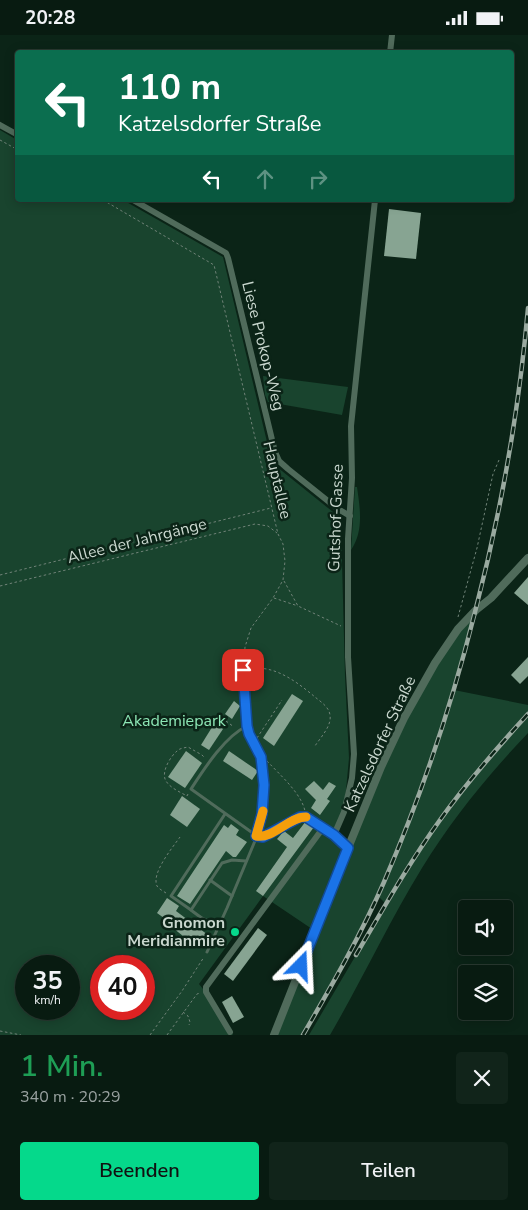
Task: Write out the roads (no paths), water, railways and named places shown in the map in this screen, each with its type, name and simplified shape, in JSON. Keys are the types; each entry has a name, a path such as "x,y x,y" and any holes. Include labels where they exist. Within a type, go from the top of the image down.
{"street":[{"path":"390,50 392,35"},
{"path":"0,125 15,133"},
{"name":"Liese Prokop-Weg","path":"137,202 226,253 275,452 279,461 338,509 350,516"},
{"name":"Gutshof-Gasse","path":"334,835 344,812 352,778 354,753 348,657 348,539 352,478 351,426 375,202"},
{"name":"Katzelsdorfer Straße","path":"274,1035 381,767 404,718 435,663 458,629 476,610 491,598 528,558"},
{"path":"230,1032 206,992 206,987 323,828 348,848"}],"lane":[{"path":"207,953 256,836 262,814 264,785 261,757 247,726 243,670"},
{"path":"247,726 238,730 209,762 191,789 256,836 263,837 300,817 306,817 323,828"},
{"path":"222,920 214,922 205,921 171,896 226,813"},
{"path":"191,910 222,863 246,861"},
{"path":"210,880 232,896"}],"railway":[{"path":"303,1035 356,941 384,882 411,816 446,715 475,612 501,499 520,385 528,308"},
{"path":"356,955 407,869 440,820 483,765 528,714"}],"place":[{"name":"Gnomon Meridianmire","path":"235,932"}],"park label":[{"name":"Akademiepark","path":"174,721"}]}
